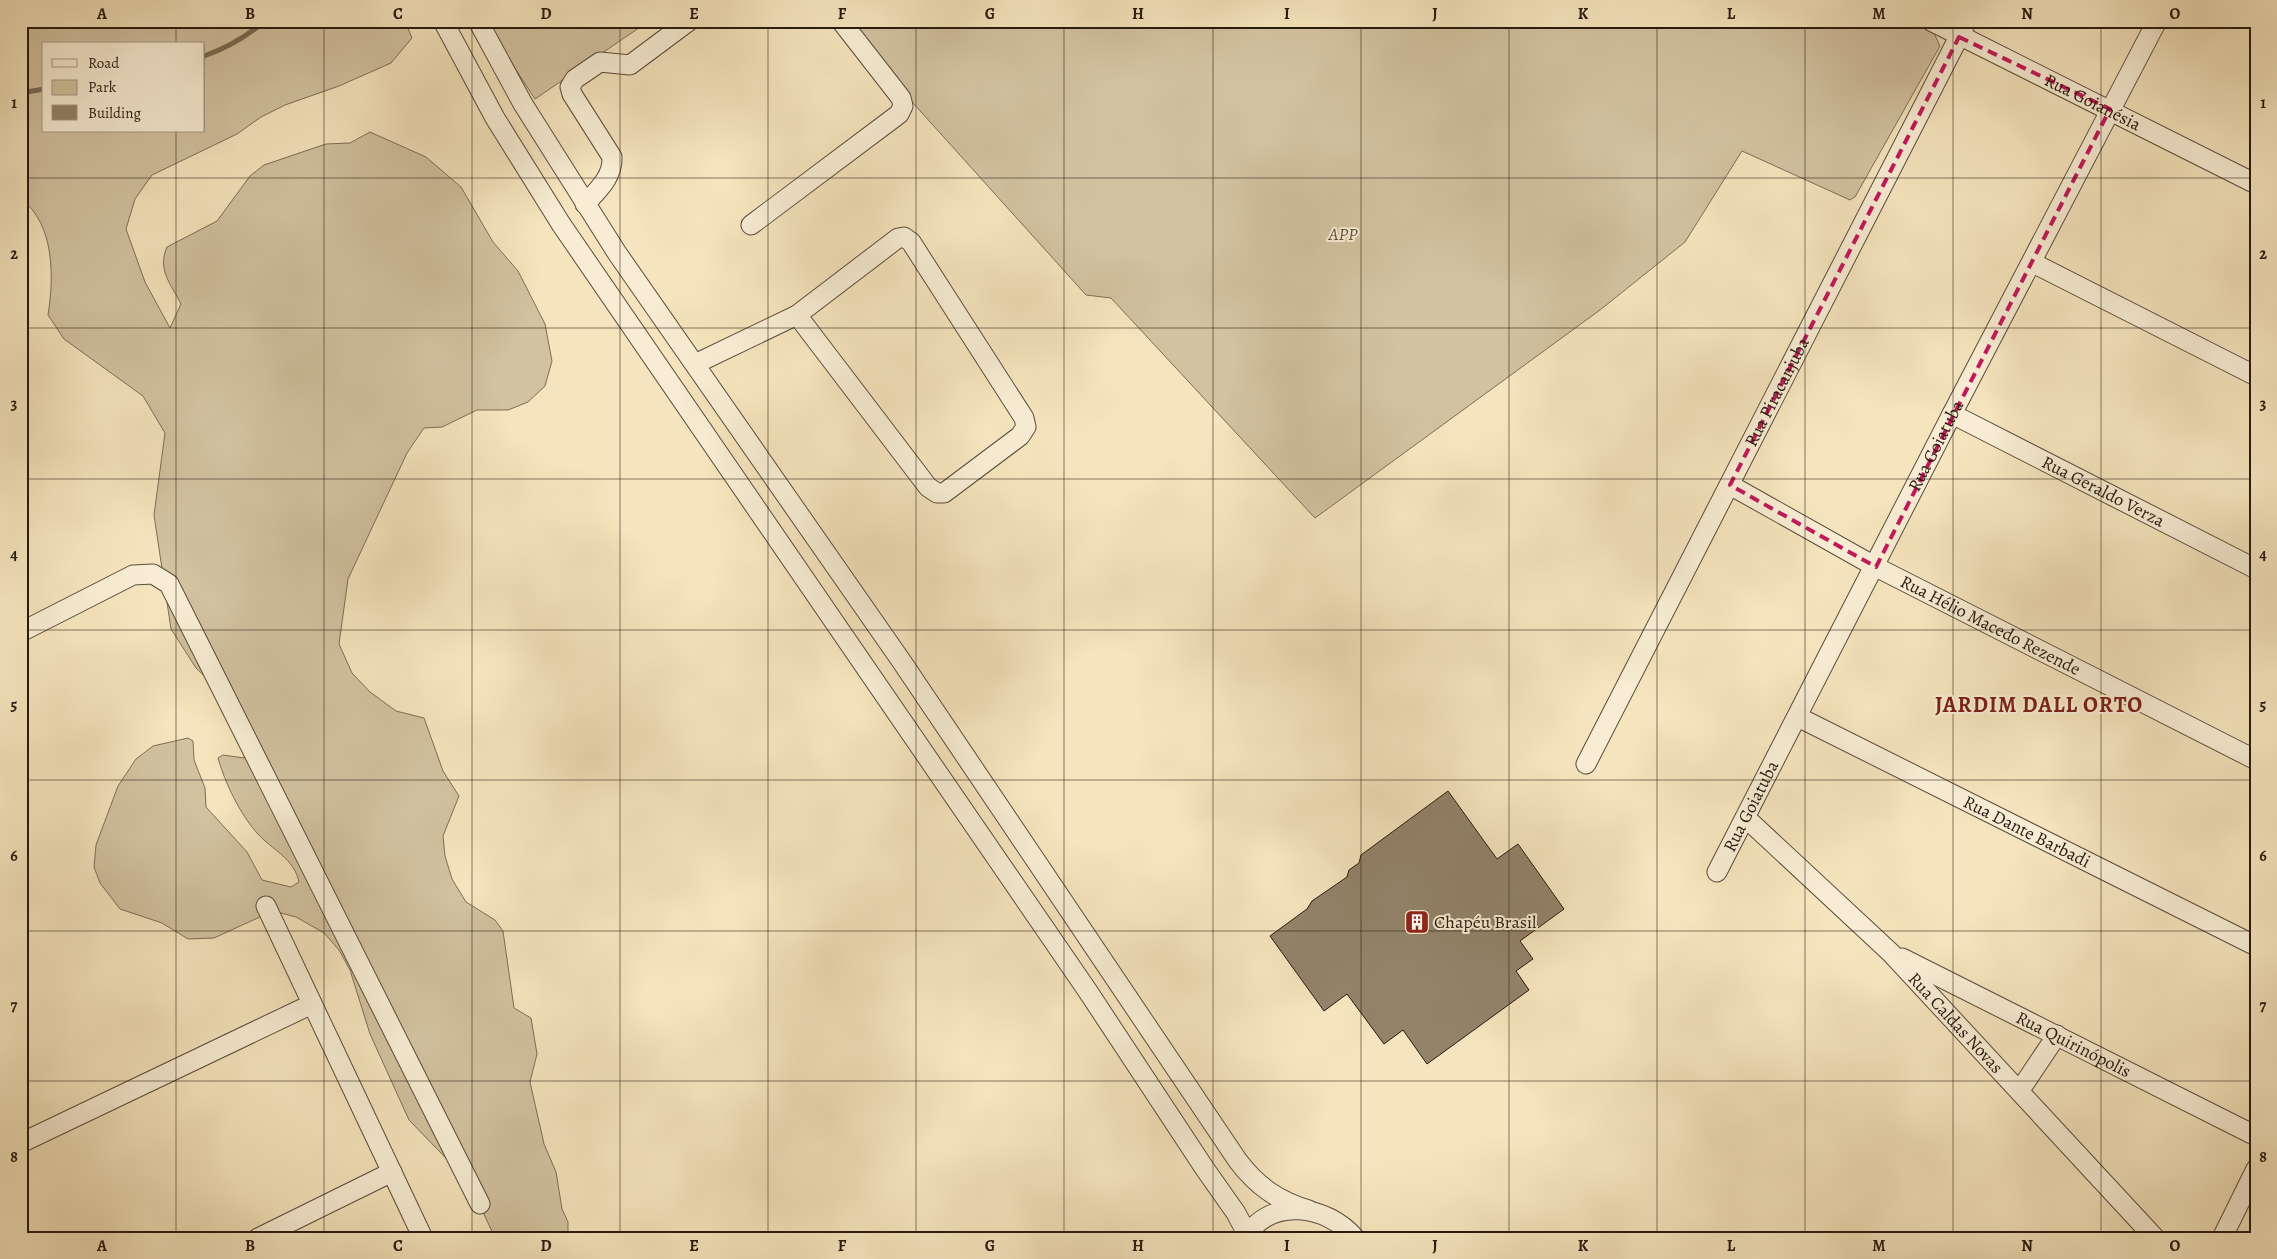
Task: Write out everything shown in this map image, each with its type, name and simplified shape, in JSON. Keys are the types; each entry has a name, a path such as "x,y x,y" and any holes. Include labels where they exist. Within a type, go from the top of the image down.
{"street":[{"path":"443,21 495,118 561,224 1087,990 1229,1201 1246,1236 1260,1222 1275,1214 1291,1210 1309,1210"},
{"path":"478,21 524,104 585,204 907,670 1238,1161 1250,1177 1266,1191 1287,1204 1334,1219 1355,1238"},
{"path":"585,204 608,178 613,168 612,157 572,94 570,87 575,79 600,62 630,65 689,21"},
{"path":"751,226 899,114 903,106 901,98 841,21"},
{"name":"Rua Goianésia","path":"1931,21 1963,29 2110,109 2256,184"},
{"name":"Rua Goiatuba","path":"1718,872 1876,567 1952,414 2033,262 2110,109 2158,21"},
{"name":"Rua Piracanjuba","path":"1586,764 1963,29"},
{"path":"695,364 797,315 898,238 904,238 911,242 1024,418 1026,427 1020,436 952,487 944,492 937,493 928,487 797,315"},
{"path":"2033,262 2256,376"},
{"name":"Rua Geraldo Verza","path":"1952,414 2256,569"},
{"name":"Rua Hélio Macedo Rezende","path":"1730,485 1876,567 2256,760"},
{"path":"21,632 133,575 153,574 169,584 480,1204"},
{"name":"Rua Dante Barbadi","path":"1798,717 2256,946"},
{"name":"Rua Caldas Novas","path":"1746,819 1891,953 2020,1090 2155,1238"},
{"path":"266,906 423,1238"},
{"name":"Rua Quirinópolis","path":"1891,953 2057,1034 2256,1136"},
{"path":"21,1143 312,1004"},
{"path":"2020,1090 2057,1034"},
{"path":"2222,1238 2256,1169"},
{"path":"258,1238 392,1172"}],"highlighted area":[{"path":"1959,37 2110,109 1876,567 1730,485"}],"green space":[{"path":"21,21 405,21 412,38 391,63 339,86 285,105 261,117 237,134 152,175 135,199 126,229 145,282 170,328 181,304 164,270 164,255 167,247 217,221 250,176 264,165 326,144 350,143 370,132 426,157 461,187 493,242 518,271 545,324 552,361 545,386 528,402 508,410 477,410 442,427 424,428 407,453 348,579 339,644 352,673 370,692 396,711 424,718 443,771 459,796 443,836 445,856 452,879 466,902 495,920 503,931 514,1008 531,1018 537,1054 530,1082 544,1144 556,1172 562,1209 568,1222 568,1238 495,1238 469,1182 409,1120 370,1034 350,970 339,950 324,933 296,917 273,911 214,938 188,939 162,923 120,909 100,883 94,867 96,845 118,786 136,759 153,746 188,738 193,741 194,760 205,788 206,807 247,852 262,880 291,887 299,882 287,860 257,833 234,798 218,758 223,755 244,758 245,746 224,695 196,668 171,629 154,515 165,433 143,396 64,339 48,315 51,285 50,252 40,222 21,199"},
{"path":"484,21 649,21 535,99"},
{"name":"APP","path":"849,21 1918,21 1933,31 1940,46 1855,197 1850,200 1742,151 1685,242 1600,310 1315,518 1111,298 1086,295 913,103"}],"building":[{"name":"Chapéu Brasil","path":"1448,791 1497,859 1518,844 1564,909 1520,941 1533,959 1516,971 1529,990 1427,1064 1403,1030 1384,1044 1347,994 1324,1011 1270,936 1307,909 1312,901 1347,877 1349,870 1359,863 1361,855"}],"waterway":[{"path":"205,56 236,42 265,21"},
{"path":"21,93 42,89"}],"place":[{"name":"Chapéu Brasil","path":"1417,922"}],"district":[{"name":"JARDIM DALL ORTO","path":"2039,705"}]}
